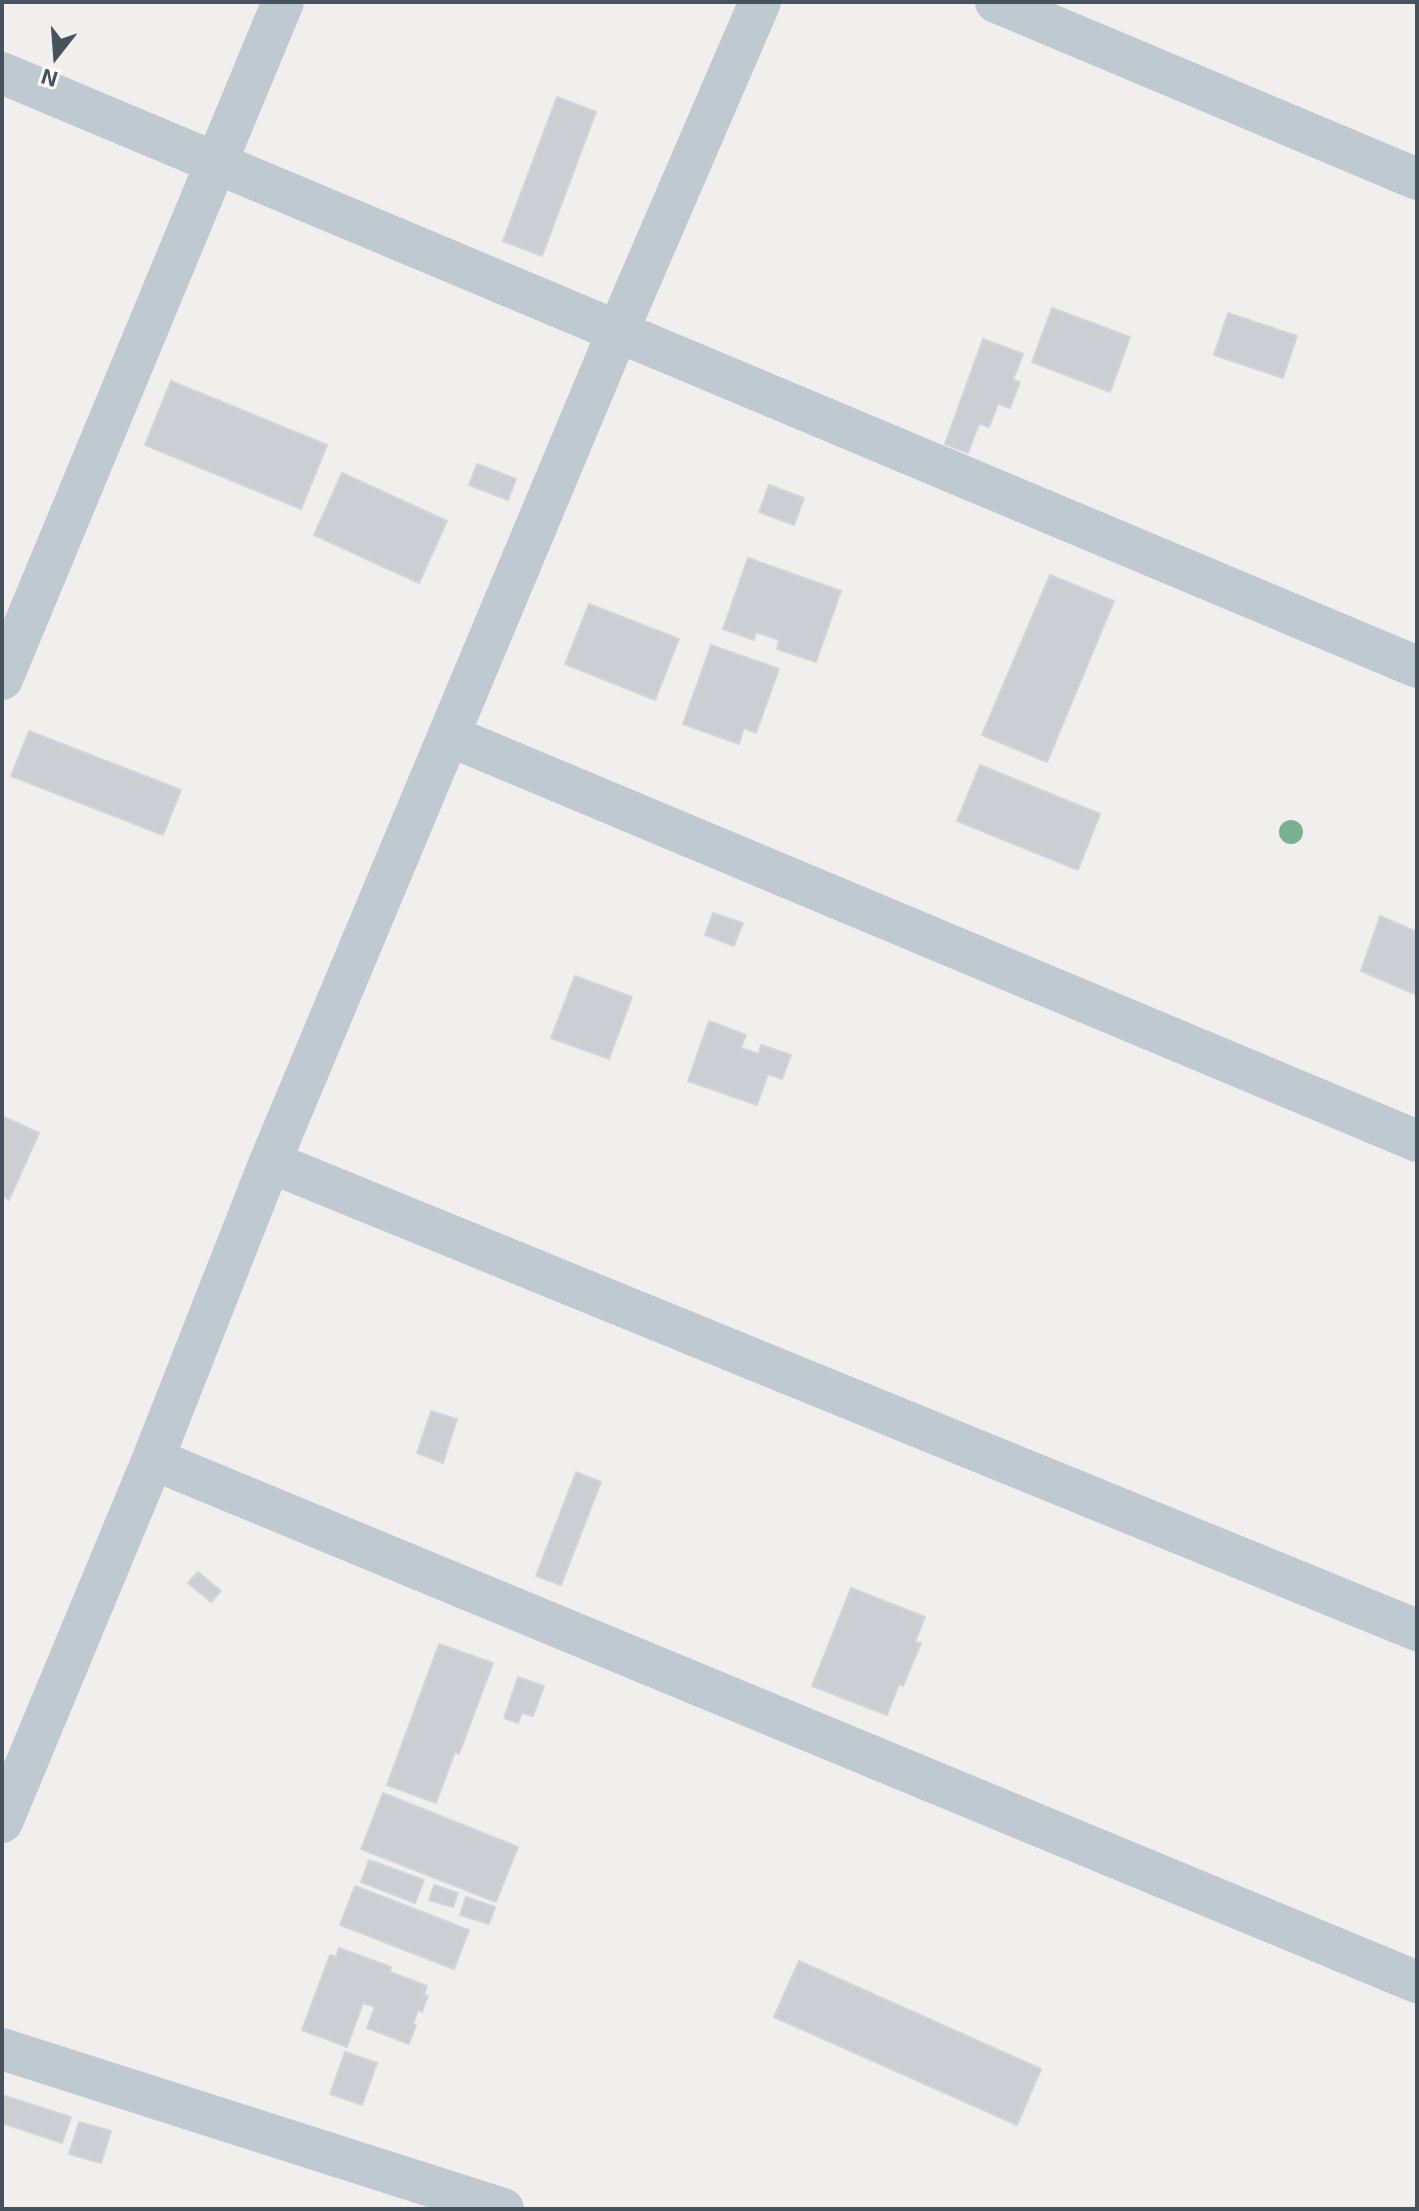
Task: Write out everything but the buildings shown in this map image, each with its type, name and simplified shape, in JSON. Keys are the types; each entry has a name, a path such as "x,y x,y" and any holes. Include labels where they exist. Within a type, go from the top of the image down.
{"street":[{"path":"2,679 283,2"},
{"path":"2,1822 153,1459 270,1162 618,331 760,2"},
{"path":"996,2 1417,179"},
{"path":"2,73 1417,667"},
{"path":"450,736 1417,1141"},
{"path":"270,1162 1417,1630"},
{"path":"153,1459 1417,1982"},
{"path":"2,2049 503,2209"}]}
